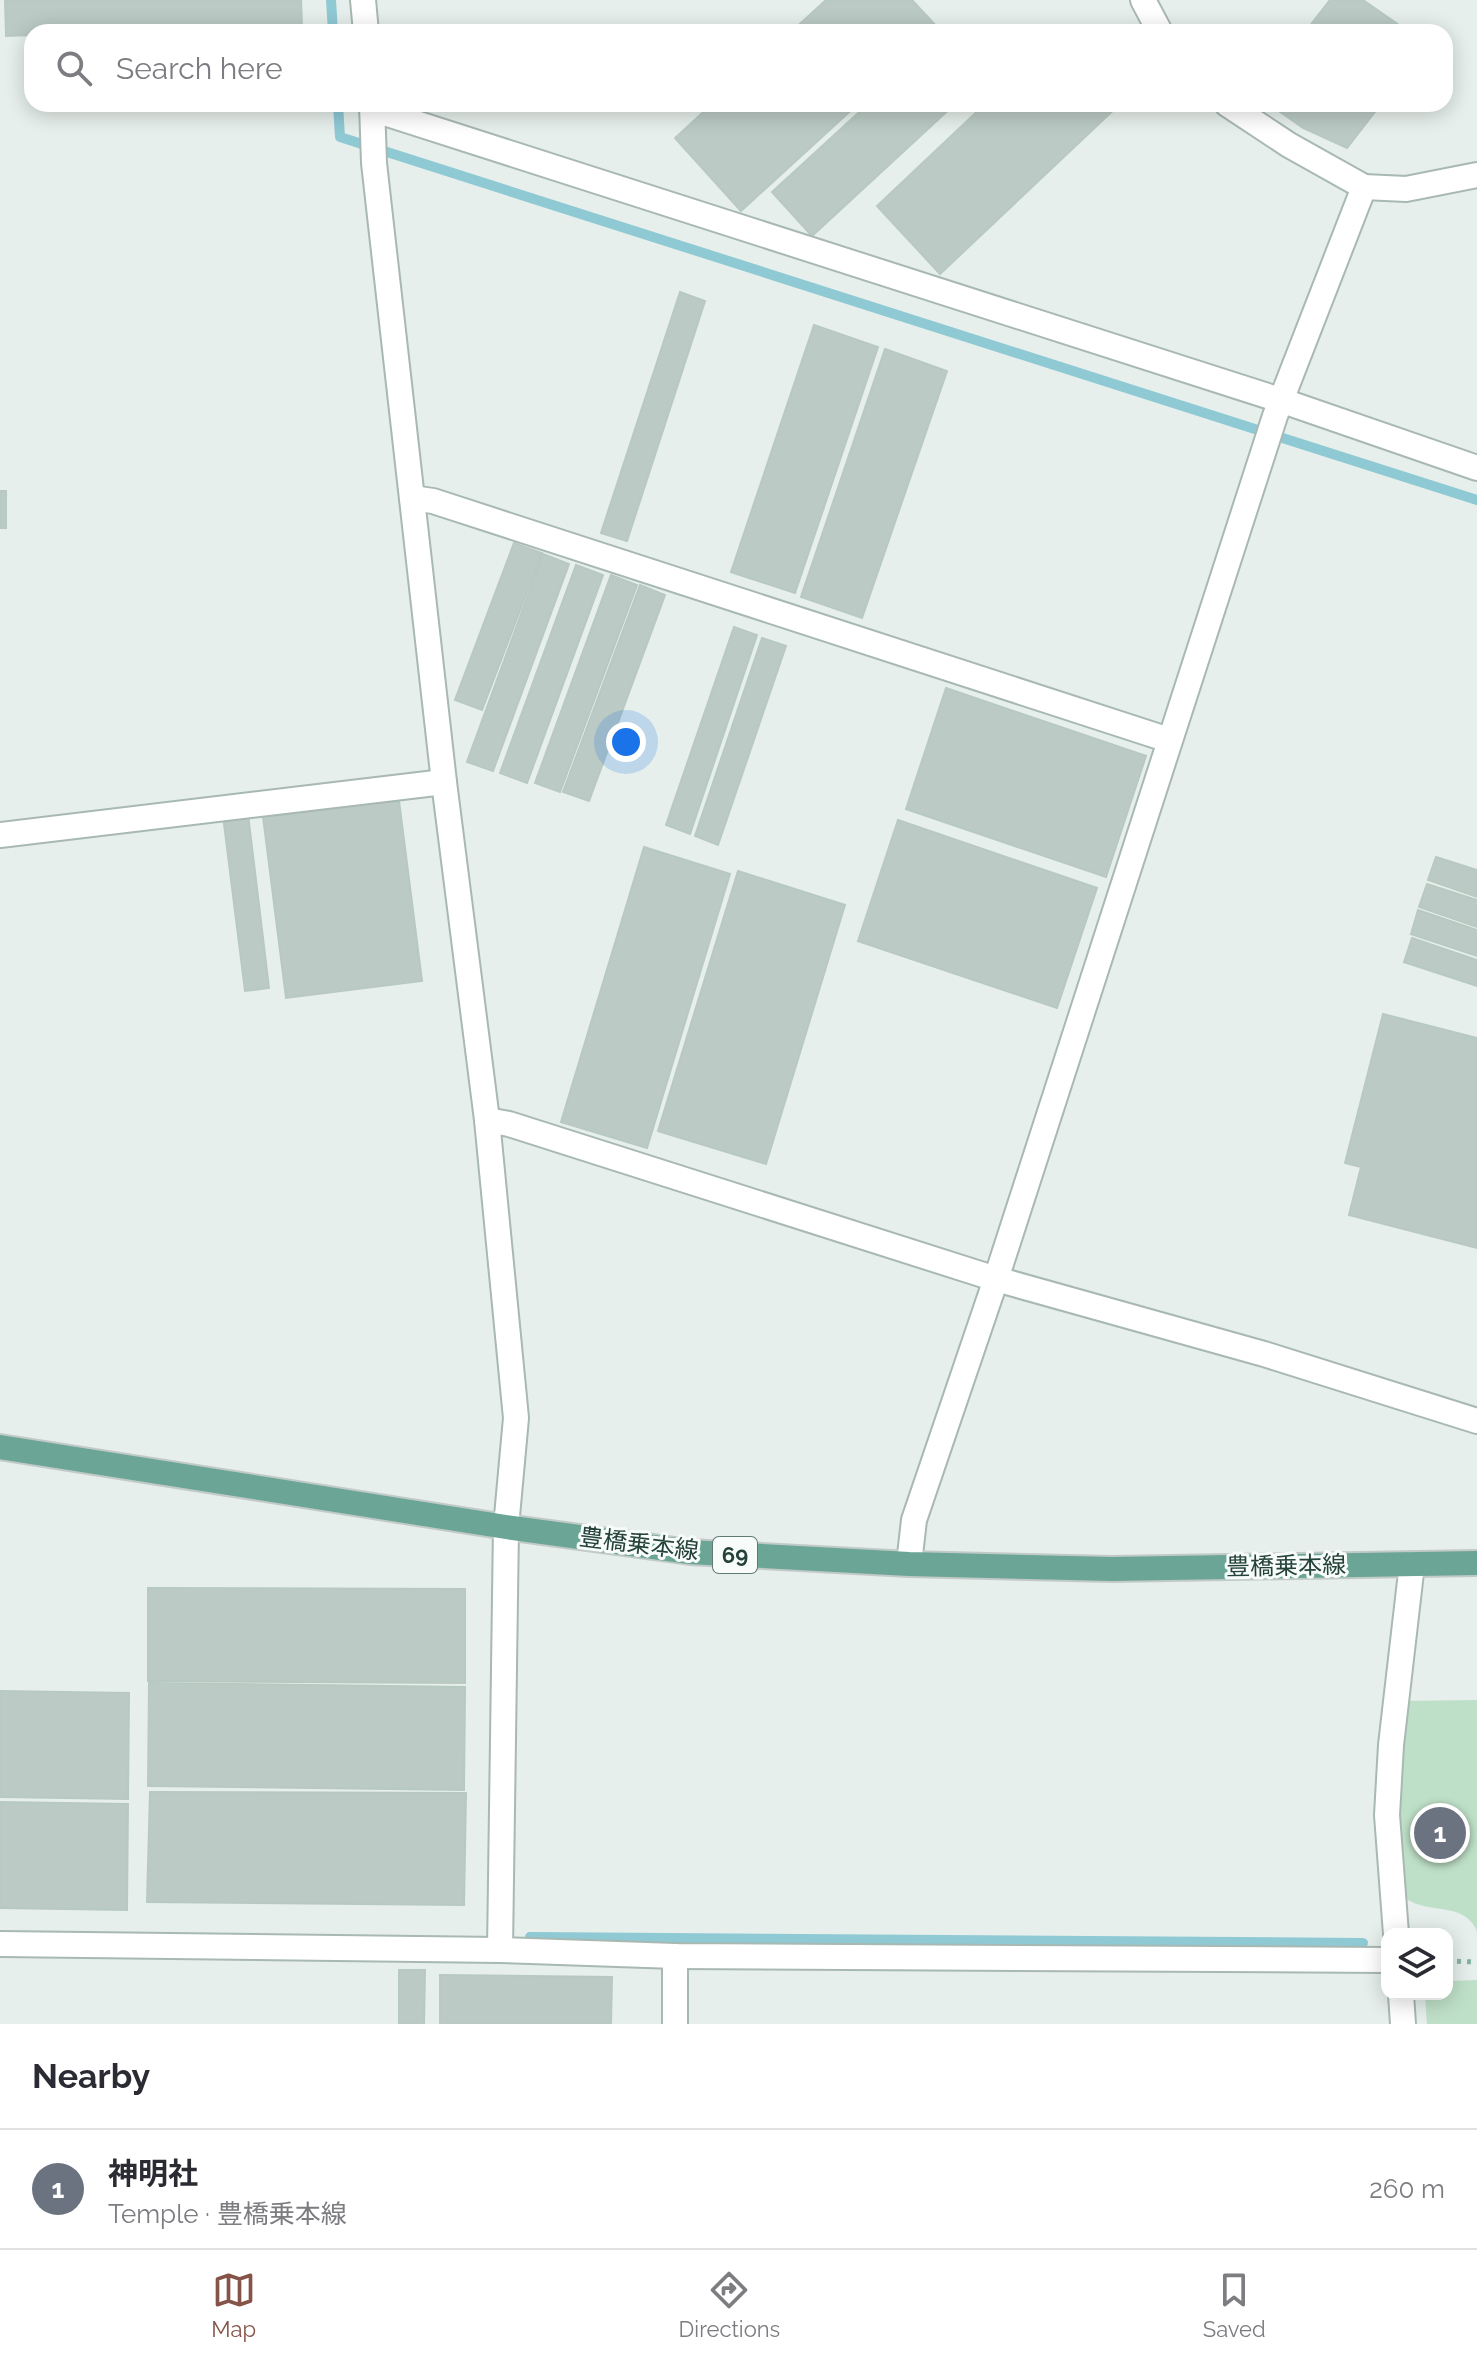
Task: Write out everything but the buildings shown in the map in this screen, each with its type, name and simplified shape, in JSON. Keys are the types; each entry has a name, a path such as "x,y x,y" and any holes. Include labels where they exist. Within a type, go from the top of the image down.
{"main road":[{"name":"豊橋乗本線","path":"0,1447 506,1527 690,1552 909,1564 1112,1569 1477,1563"}],"street":[{"path":"363,0 365,24"},
{"path":"1143,0 1156,24"},
{"path":"1239,112 1289,145 1364,187 1406,189 1477,175"},
{"path":"500,1950 506,1527 516,1418 487,1120 444,782 374,163 372,113 1279,408 1477,468"},
{"path":"909,1564 914,1520 996,1279 1265,449 1364,187"},
{"path":"412,498 433,501 1169,740"},
{"path":"0,835 444,782"},
{"path":"487,1120 509,1124 996,1279 1264,1354 1477,1421"},
{"path":"1396,1928 1387,1815 1391,1745 1412,1564"},
{"path":"0,1944 500,1950 675,1956 1381,1960"},
{"path":"675,1956 675,2024"},
{"path":"1401,2000 1403,2024"}],"path":[{"path":"1453,1961 1477,1962"}],"green space":[{"path":"1477,1700 1477,1931 1471,1921 1462,1915 1419,1905 1400,1893 1393,1790 1402,1701"},
{"path":"1477,1980 1477,2024 1427,2024 1425,2000 1453,2000 1453,1981"}],"waterway":[{"path":"331,0 332,24"},
{"path":"338,112 340,137 1477,500"},
{"path":"530,1937 1363,1943"}],"place":[{"name":"神明社","path":"1440,1833"}]}
